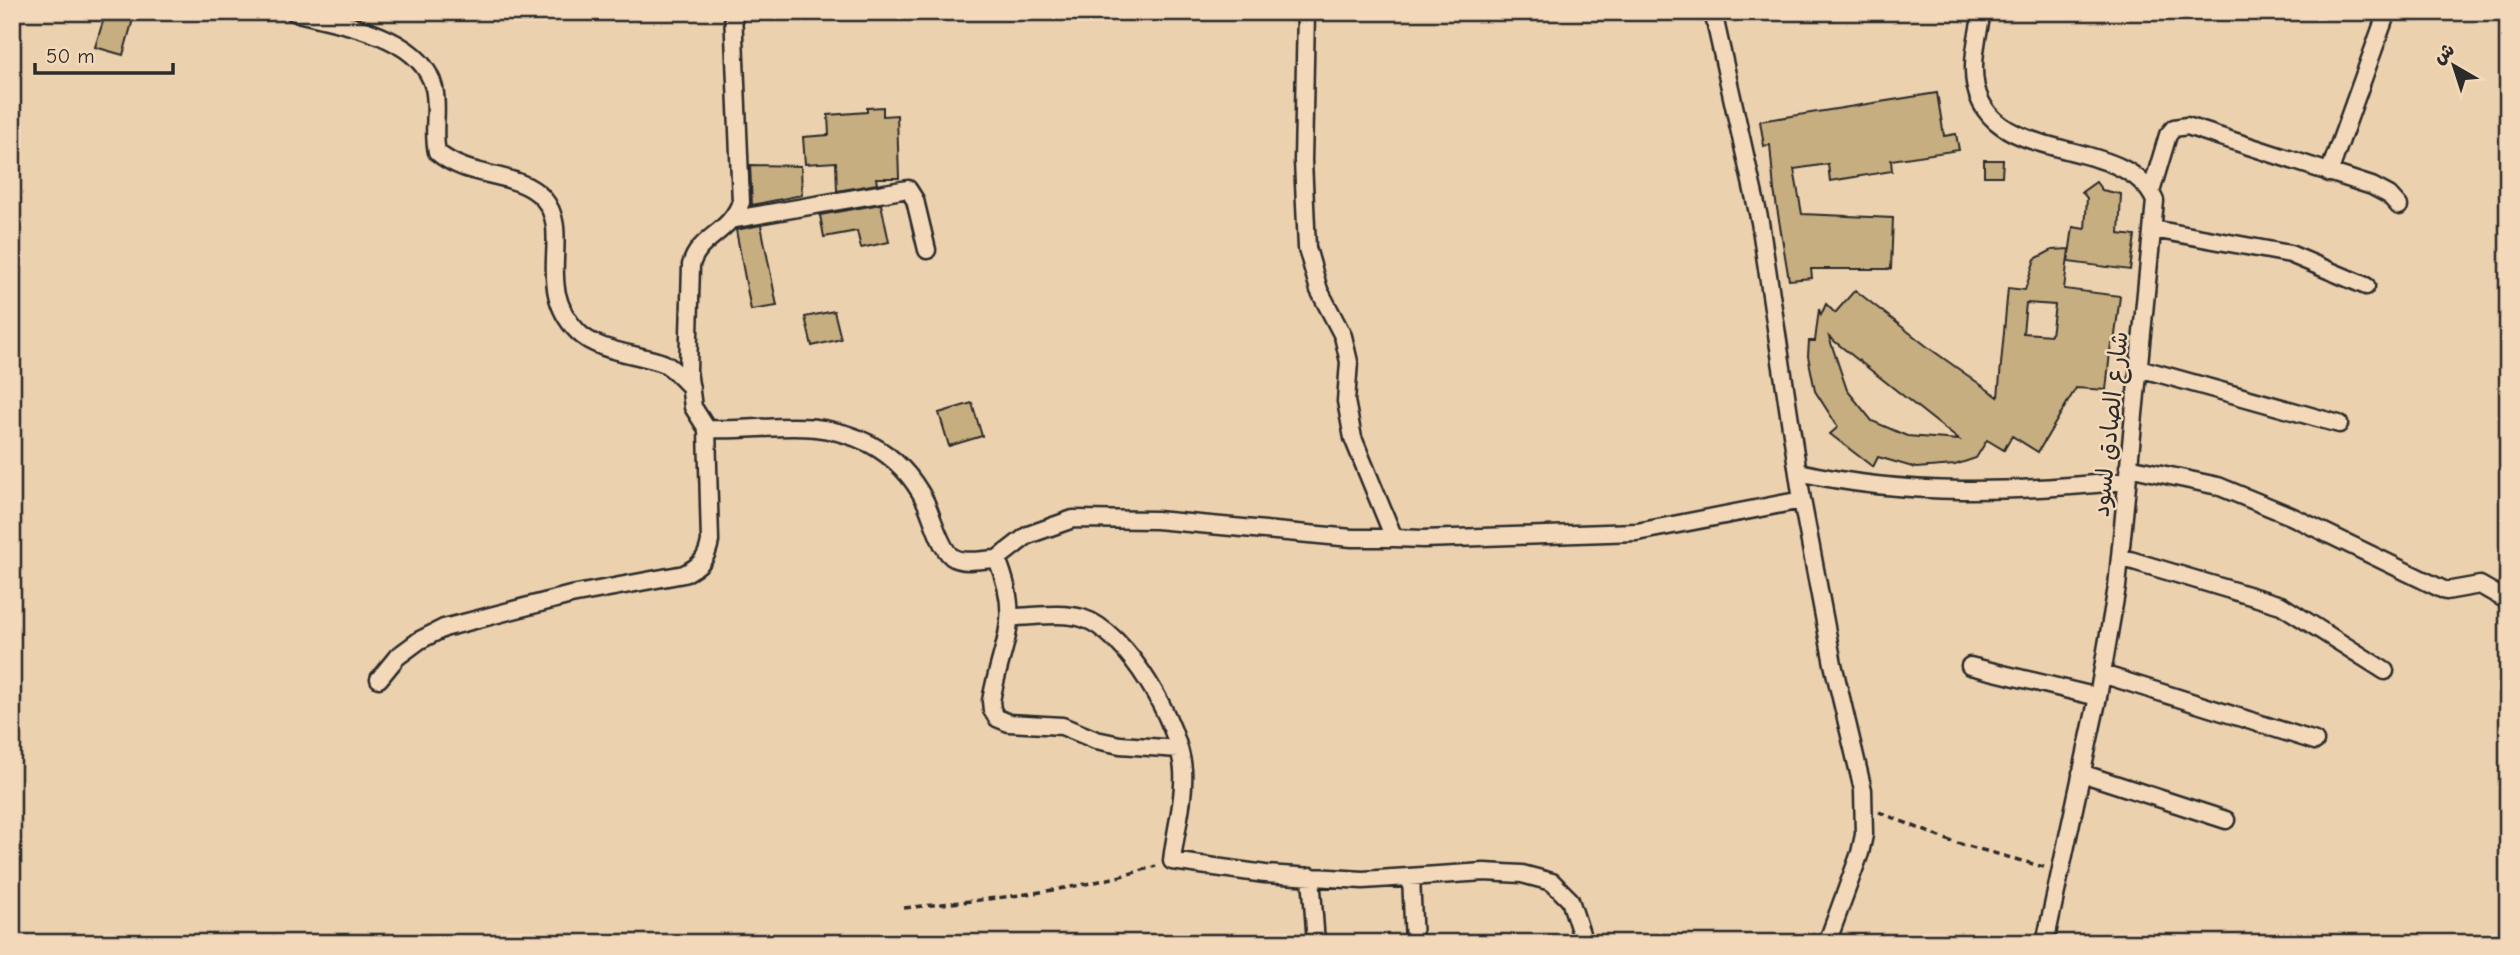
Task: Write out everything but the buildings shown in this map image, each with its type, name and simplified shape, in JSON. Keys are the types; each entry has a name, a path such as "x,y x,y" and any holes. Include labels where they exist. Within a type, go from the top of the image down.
{"street":[{"path":"294,12 376,32 406,50 429,75 434,88 437,152 469,171 526,185 541,196 553,212 556,300 566,319 580,335 628,355 665,363 691,387"},
{"path":"733,12 741,202 735,219"},
{"path":"1306,12 1303,108 1307,248 1319,290 1343,336 1349,362 1346,401 1353,438 1394,538"},
{"path":"1713,12 1760,222 1802,500 1864,807 1860,853 1827,943"},
{"path":"1982,12 1975,75 1982,104 1993,118 2032,141 2121,167 2151,192 2168,135 2174,128 2187,126 2372,186 2389,195 2399,206"},
{"path":"2329,173 2387,12"},
{"path":"379,679 397,657 420,640 444,628 571,595 684,574 699,566 708,555 710,541 706,429 693,407 688,370 691,265 694,252 735,219 908,189 915,200 927,250"},
{"name":"شارع الصادق لسود","path":"2045,943 2098,697 2120,557 2153,229 2155,201 2151,192"},
{"path":"2153,229 2290,254 2365,286"},
{"path":"2139,368 2339,424"},
{"path":"706,429 755,431 813,425 839,431 870,444 891,457 908,474 924,499 947,552 964,560 997,559 1028,535 1073,519 1156,520 1352,538 1423,540 1637,532 1802,500"},
{"path":"1799,472 1879,487 1961,490 2055,488 2128,474 2218,486 2291,516 2445,592 2480,585 2508,601"},
{"path":"2120,557 2281,605 2385,671"},
{"path":"997,559 1007,581 1012,617 991,701 997,718 1009,723 1062,726 1096,740 1120,745 1179,749"},
{"path":"1012,617 1080,617 1107,632 1141,673 1170,723 1183,770 1172,861 1265,874 1363,880 1484,872 1522,874 1552,882 1570,900 1584,943"},
{"path":"1970,666 2098,697"},
{"path":"2102,674 2315,741"},
{"path":"2081,773 2226,820"},
{"path":"1311,876 1316,943"},
{"path":"1411,877 1414,943"}],"path":[{"path":"1864,807 1950,841 2059,871"},
{"path":"904,908 1018,897 1114,879 1172,861"}]}
